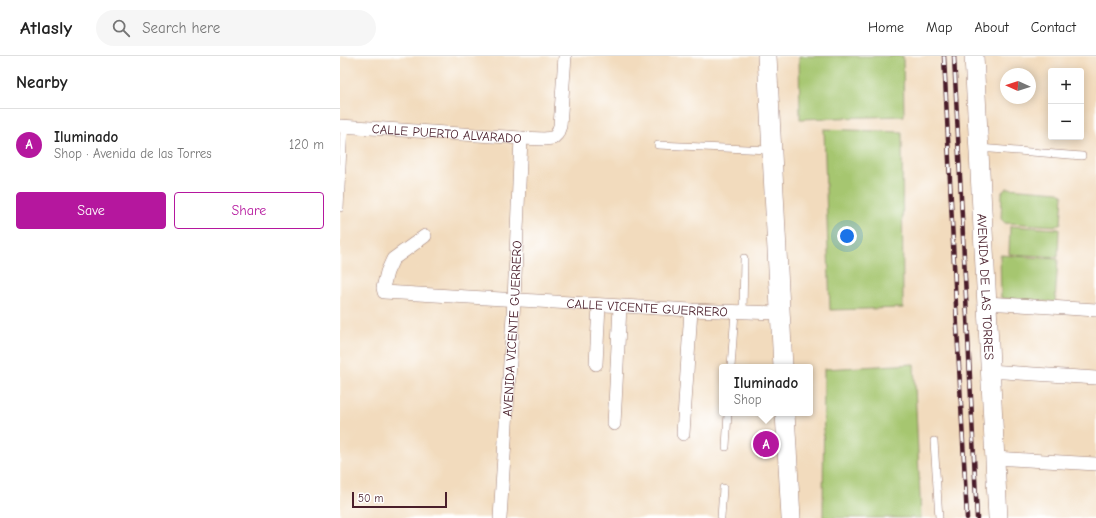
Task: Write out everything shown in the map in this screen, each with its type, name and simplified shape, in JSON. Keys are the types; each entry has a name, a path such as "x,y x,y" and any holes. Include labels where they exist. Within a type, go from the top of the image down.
{"main road":[{"path":"767,56 783,364"},
{"name":"AVENIDA DE LAS TORRES","path":"974,56 989,371 998,518"},
{"path":"786,416 791,518"}],"street":[{"name":"CALLE PUERTO ALVARADO","path":"342,126 521,138 553,138 557,134 560,126 566,56"},
{"name":"AVENIDA VICENTE GUERRERO","path":"500,518 514,300 521,138"},
{"name":"CALLE VICENTE GUERRERO","path":"425,236 393,259 387,272 383,288 384,292 620,307 780,313"},
{"path":"986,302 1096,310"},
{"path":"596,364 599,305"},
{"path":"614,424 620,307"},
{"path":"683,434 690,310"},
{"path":"989,371 1096,378"},
{"path":"995,458 1096,464"}],"lane":[{"path":"340,208 342,126"},
{"path":"658,145 772,150"},
{"path":"978,148 1082,156"},
{"path":"731,364 739,312 744,258"},
{"path":"726,447 728,416"},
{"path":"934,441 939,518"},
{"path":"721,518 723,488"}],"green space":[{"path":"799,56 903,56 904,116 800,119"},
{"path":"824,129 902,132 903,308 830,310"},
{"path":"1007,188 1059,192 1063,195 1061,223 1056,226 1005,223 1001,219 1002,192"},
{"path":"1010,226 1059,229 1058,257 1009,254"},
{"path":"1000,255 1058,259 1055,302 1001,298"},
{"path":"914,364 921,518 823,518 824,369"}],"railway":[{"path":"944,56 967,518"},
{"path":"954,56 977,518"}],"place":[{"name":"Iluminado","path":"766,444"}]}
